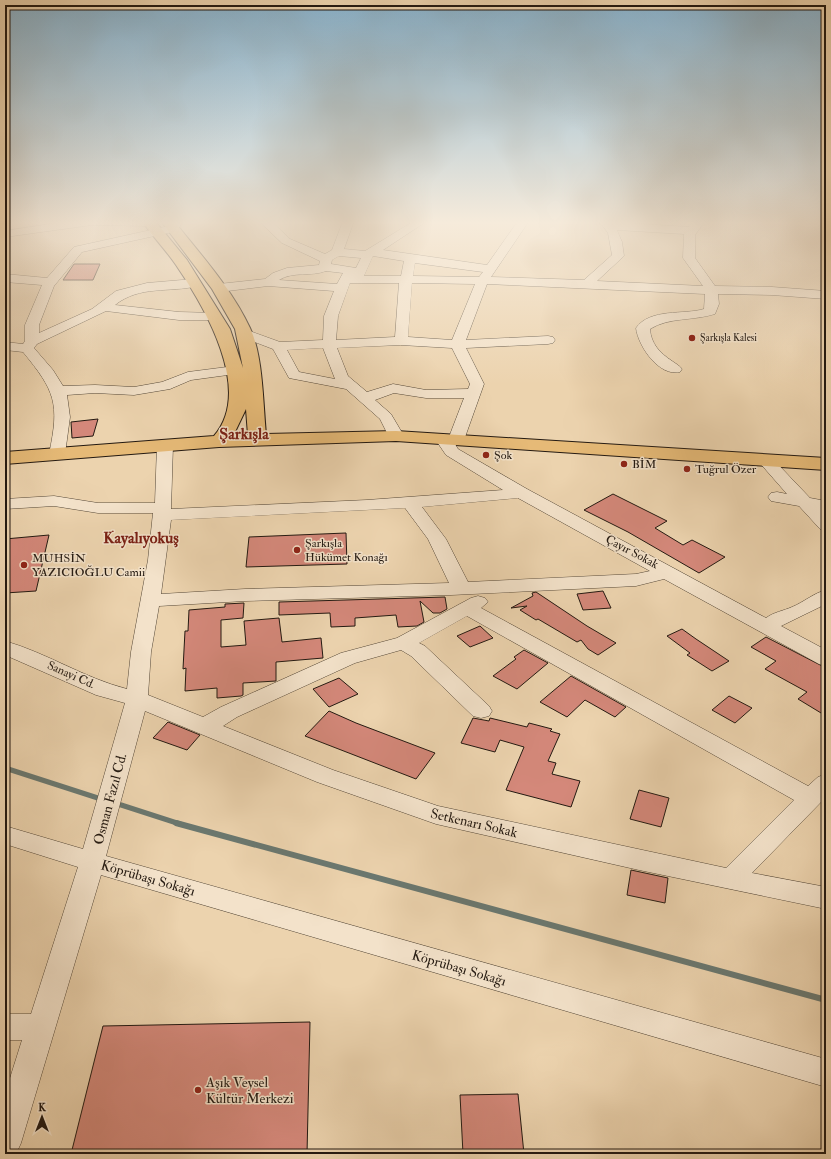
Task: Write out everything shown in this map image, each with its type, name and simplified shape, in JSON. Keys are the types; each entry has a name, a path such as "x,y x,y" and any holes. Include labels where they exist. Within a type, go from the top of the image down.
{"main road":[{"path":"189,275 222,329 235,370 237,409 225,434 219,441"},
{"path":"210,275 219,288 244,333 250,358 257,439"},
{"path":"5,458 219,441 396,436 826,464"},
{"path":"766,460 826,460"}],"street":[{"path":"56,275 50,282 32,325 29,345 54,382 61,404 62,432 57,454"},
{"path":"268,282 279,275"},
{"path":"350,275 348,282 331,316 329,345 342,378 386,417 396,436"},
{"path":"348,282 354,275"},
{"path":"401,341 407,275"},
{"path":"449,440 474,393 477,384 457,344 482,281 486,275"},
{"path":"587,284 597,275"},
{"path":"675,369 653,353 643,338 643,328 653,321 674,316 704,314 710,311 713,304 710,290 703,275"},
{"path":"5,278 50,282"},
{"path":"219,288 268,282 276,284 406,279 516,281 710,290 772,291 826,295"},
{"path":"5,346 29,345 103,307 120,294 147,287 194,283"},
{"path":"103,307 179,316 215,317"},
{"path":"244,333 278,346 401,341 457,344 548,340"},
{"path":"278,346 294,375 351,386"},
{"path":"57,391 95,389 134,391 165,386 188,376 235,370"},
{"path":"366,398 394,388 426,394 455,395 474,393"},
{"name":"Çayır Sokak","path":"449,440 452,452 522,493 669,572 767,628 826,658"},
{"name":"Osman Fazıl Cd.","path":"5,1143 94,856 137,699 137,676 150,601 162,511 165,479 165,445"},
{"path":"766,460 826,526"},
{"path":"5,504 54,501 98,508 162,511 410,502 522,493"},
{"path":"777,497 826,506"},
{"path":"410,502 437,539 464,598 633,701 818,790 747,861 732,879"},
{"path":"150,601 245,595 464,598 510,586 636,580 669,572"},
{"path":"767,628 779,618 799,611 826,596"},
{"path":"206,726 229,712 348,658 404,643 464,598"},
{"path":"404,643 418,650 481,711"},
{"name":"Sanayi Cd.","path":"5,648 28,656 104,690 137,699"},
{"name":"Setkenarı Sokak","path":"137,699 325,776 436,815 826,898"},
{"name":"Köprübaşı Sokağı","path":"5,835 94,856 826,1073"},
{"path":"5,1027 42,1027"}],"building":[{"path":"66,275 95,275 93,280 63,280"},
{"path":"98,419 93,436 72,438 71,422"},
{"path":"613,494 667,521 655,528 683,545 692,540 725,557 699,573 628,532 584,510"},
{"name":"Şarkışla Hükümet Konağı","path":"346,533 347,564 246,567 249,537"},
{"name":"MUHSİN YAZICIOĞLU Camii","path":"49,535 36,591 5,593 5,539"},
{"path":"603,591 611,608 583,610 577,594"},
{"path":"536,592 587,626 616,643 598,655 588,649 581,640 577,642 520,610 527,606 511,608 533,596 532,593"},
{"path":"445,597 447,609 440,613 433,613 420,601 424,622 417,626 398,627 396,615 355,618 355,626 331,627 330,613 279,615 279,602"},
{"path":"244,603 243,618 221,620 221,647 246,645 244,621 279,618 282,642 321,638 323,658 276,662 276,681 243,683 243,695 241,696 217,698 217,688 185,691 186,668 183,669 185,631 188,631 189,610 225,607 225,604"},
{"path":"480,626 493,638 470,647 457,636"},
{"path":"682,629 729,661 712,671 687,655 690,653 667,636"},
{"path":"766,637 826,668 826,716 798,699 807,692 765,669 776,661 751,647"},
{"path":"524,650 548,663 517,689 493,676 516,659 514,657"},
{"path":"571,676 626,707 615,717 585,700 567,717 540,702"},
{"path":"339,678 358,694 329,707 313,689"},
{"path":"729,696 752,708 735,723 712,710"},
{"path":"329,711 356,723 435,753 416,779 305,736"},
{"path":"473,718 489,721 490,718 527,727 529,723 552,729 550,731 560,734 548,761 556,763 552,774 580,781 571,807 506,790 524,747 500,740 495,752 461,743"},
{"path":"168,722 200,735 187,750 153,738"},
{"path":"639,790 669,798 661,827 630,819"},
{"path":"631,870 668,878 665,903 627,895"},
{"name":"Aşık Veysel Kültür Merkezi","path":"310,1022 307,1154 71,1154 103,1026"},
{"path":"518,1094 524,1154 463,1154 460,1095"}],"waterway":[{"path":"5,768 104,800"},
{"path":"115,803 180,824"},
{"path":"176,823 826,1000"}],"place":[{"name":"Şarkışla Kalesi","path":"692,338"},
{"name":"Şok","path":"486,455"},
{"name":"BİM","path":"624,464"},
{"name":"Tuğrul Özer","path":"687,469"},
{"name":"Şarkışla Hükümet Konağı","path":"297,550"},
{"name":"MUHSİN YAZICIOĞLU Camii","path":"24,565"},
{"name":"Aşık Veysel Kültür Merkezi","path":"198,1090"}],"district":[{"name":"Şarkışla","path":"244,434"},
{"name":"Kayalıyokuş","path":"141,538"}]}
